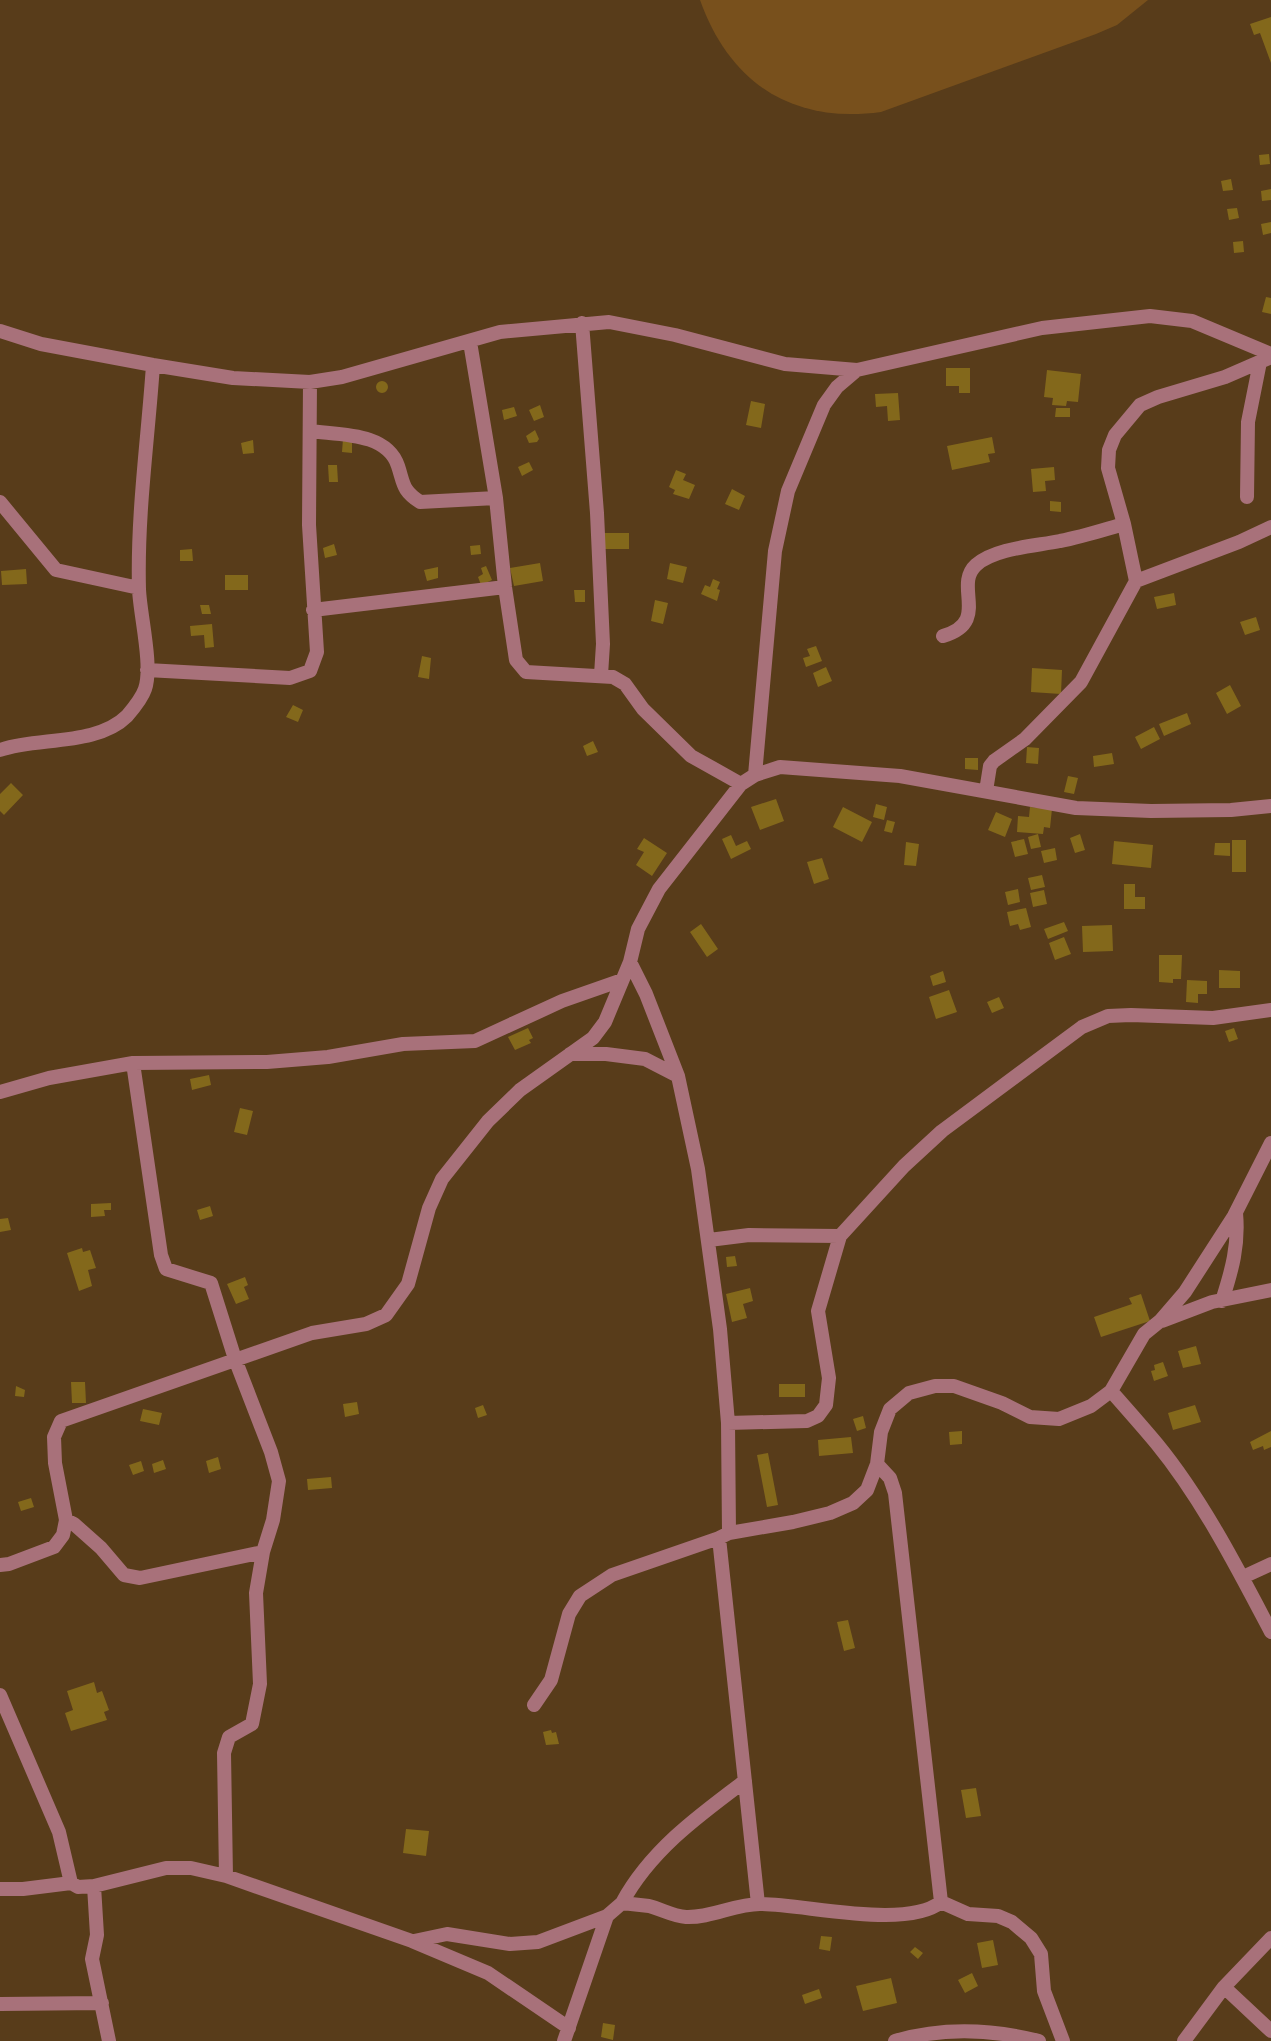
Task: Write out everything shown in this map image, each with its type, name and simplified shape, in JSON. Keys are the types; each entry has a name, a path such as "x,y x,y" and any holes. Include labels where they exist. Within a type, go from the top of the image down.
{"street":[{"path":"0,331 41,344 153,365 233,378 310,382 342,377 500,332 582,323 609,323 675,335 785,364 857,370 1042,328 1150,316 1192,321 1267,358"},
{"path":"582,323 597,513 603,644 601,675"},
{"path":"470,342 496,498 516,660 526,672 613,677 625,684 643,709 691,756 741,784"},
{"path":"1247,497 1248,422 1267,358"},
{"path":"1136,581 1108,468 1109,450 1115,435 1140,405 1226,377 1267,358"},
{"path":"0,750 103,730 126,717 145,689 147,670 139,589 143,476 153,365"},
{"path":"755,775 775,551 788,491 824,405 837,387 857,370"},
{"path":"147,670 290,678 310,671 317,652 309,525 310,382"},
{"path":"310,431 364,438 382,444 397,462 404,487 420,502 496,498"},
{"path":"0,502 56,570 139,589"},
{"path":"943,636 963,627 967,619 969,575 976,565 987,558 1124,524"},
{"path":"986,791 990,766 994,761 1025,739 1081,681 1136,581 1271,527"},
{"path":"313,610 505,587"},
{"path":"0,1565 54,1547 63,1535 66,1520 55,1463 54,1437 61,1421 312,1333 366,1324 386,1315 408,1284 429,1208 442,1179 488,1121 512,1097 593,1038 604,1022 630,962 638,929 659,888 741,784 755,775 780,766 900,776 1076,808 1150,811 1231,810 1271,806"},
{"path":"630,962 646,994 678,1076 698,1169 709,1240 728,1423 724,1535 758,1904"},
{"path":"0,1092 49,1078 133,1063 267,1062 328,1057 404,1044 475,1041 562,1001 622,980"},
{"path":"728,1423 807,1421 817,1416 826,1405 828,1378 818,1311 840,1236 904,1166 942,1131 1082,1027 1108,1016 1131,1014 1213,1018 1271,1010"},
{"path":"570,1054 606,1054 645,1059 678,1076"},
{"path":"133,1063 161,1255 166,1269 211,1283 234,1359 271,1451 279,1481 256,1593 260,1684 252,1724 229,1737 224,1752 226,1876"},
{"path":"534,1705 551,1680 569,1614 580,1596 612,1576 724,1535 830,1513 853,1503 867,1490 877,1464 881,1432 890,1409 909,1393 935,1386 954,1386 1002,1403 1030,1417 1059,1419 1091,1406 1111,1391 1144,1334 1160,1321 1185,1292 1236,1213 1271,1143"},
{"path":"1222,1301 1236,1254 1236,1213"},
{"path":"709,1240 750,1235 840,1236"},
{"path":"1160,1321 1212,1302 1271,1290"},
{"path":"1111,1391 1158,1445 1187,1486 1243,1577 1271,1632"},
{"path":"877,1464 890,1478 895,1493 941,1902"},
{"path":"66,1520 101,1548 124,1575 140,1578 263,1552"},
{"path":"1243,1577 1271,1564"},
{"path":"0,1695 59,1832 71,1883"},
{"path":"412,1941 447,1934 510,1944 538,1942 607,1916 622,1903 634,1881 680,1831 745,1781"},
{"path":"0,1889 71,1883 78,1887 94,1886 166,1868 191,1868 226,1876 412,1941 488,1973 567,2034 607,1916"},
{"path":"94,1886 97,1935 93,1959 109,2041"},
{"path":"622,1903 650,1907 683,1917 707,1915 758,1904 867,1914 920,1912 934,1908 941,1902"},
{"path":"941,1902 968,1914 998,1916 1012,1922 1031,1938 1041,1955 1044,1991 1063,2041"},
{"path":"1184,2041 1224,1987 1271,1938"},
{"path":"1224,1987 1271,2031"},
{"path":"0,2004 102,2003"},
{"path":"895,2041 961,2030 1015,2035 1039,2041"}],"shaded area":[{"path":"700,0 1148,0 1117,25 1096,34 881,112 849,114 820,111 793,104 769,92 747,76 729,55"}],"building":[{"path":"1271,17 1271,63 1260,33 1254,35 1250,24"},
{"path":"1269,154 1270,164 1260,165 1259,155"},
{"path":"1231,179 1233,190 1223,191 1221,181"},
{"path":"1271,189 1271,200 1262,201 1261,191"},
{"path":"1237,208 1239,218 1229,220 1227,209"},
{"path":"1271,222 1271,233 1263,235 1261,224"},
{"path":"1243,241 1244,252 1234,253 1233,242"},
{"path":"1266,297 1271,298 1271,314 1262,312"},
{"path":"946,368 970,368 970,393 959,393 959,386 946,386"},
{"path":"1047,370 1081,374 1078,402 1067,401 1066,406 1052,405 1053,398 1044,397"},
{"path":"382,381 388,387 382,393 376,387"},
{"path":"898,393 900,420 888,421 887,406 876,407 875,394"},
{"path":"751,401 765,404 761,428 746,425"},
{"path":"540,405 544,417 534,421 529,410"},
{"path":"514,407 517,416 504,420 502,410"},
{"path":"1056,408 1070,408 1070,417 1055,417"},
{"path":"535,430 539,439 529,443 526,436"},
{"path":"992,437 995,453 988,454 990,462 952,470 947,446"},
{"path":"343,439 352,440 352,453 342,452"},
{"path":"253,440 254,453 243,454 241,443"},
{"path":"529,462 533,470 522,476 518,467"},
{"path":"328,465 337,465 338,482 329,482"},
{"path":"1054,467 1055,480 1045,481 1046,491 1033,492 1031,469"},
{"path":"676,470 686,474 683,480 695,485 689,499 673,494 675,490 669,487"},
{"path":"732,489 745,496 739,510 725,504"},
{"path":"1050,501 1061,502 1061,512 1050,511"},
{"path":"603,533 629,533 629,549 603,549"},
{"path":"334,544 337,555 325,558 323,548"},
{"path":"480,545 481,554 471,555 470,546"},
{"path":"192,549 193,561 180,561 180,550"},
{"path":"540,563 543,581 514,586 510,568"},
{"path":"670,563 687,567 683,583 667,579"},
{"path":"486,566 492,580 481,585 478,577 483,574 481,568"},
{"path":"438,567 438,578 427,581 424,570"},
{"path":"26,569 27,584 2,585 1,571"},
{"path":"225,575 248,575 248,590 225,590"},
{"path":"713,579 720,582 717,601 701,594 705,585 710,587"},
{"path":"574,590 585,590 585,602 575,602"},
{"path":"1174,593 1176,605 1157,609 1154,597"},
{"path":"655,600 668,603 663,624 651,621"},
{"path":"200,605 209,605 211,614 202,614"},
{"path":"1256,617 1260,630 1245,635 1240,622"},
{"path":"212,624 214,647 205,648 204,635 191,636 190,626"},
{"path":"816,646 822,661 806,667 803,658 810,656 807,649"},
{"path":"422,656 431,658 429,679 418,677"},
{"path":"826,667 832,681 818,687 813,673"},
{"path":"1032,668 1062,670 1061,694 1031,692"},
{"path":"1230,685 1241,706 1227,714 1216,693"},
{"path":"293,705 303,710 298,722 286,717"},
{"path":"1187,713 1191,724 1164,736 1159,724"},
{"path":"1154,727 1160,739 1141,749 1135,737"},
{"path":"593,741 598,752 587,756 583,746"},
{"path":"1027,747 1039,748 1038,764 1026,763"},
{"path":"1112,753 1114,764 1094,767 1093,756"},
{"path":"965,758 978,758 978,770 965,769"},
{"path":"1068,776 1078,778 1074,794 1064,792"},
{"path":"11,783 23,795 4,815 0,811 0,794"},
{"path":"776,799 784,821 760,830 751,807"},
{"path":"876,804 887,807 884,820 873,817"},
{"path":"843,807 872,822 862,842 833,827"},
{"path":"1030,807 1052,809 1050,828 1044,827 1043,834 1017,832 1018,816 1029,817"},
{"path":"996,812 1012,819 1005,837 988,830"},
{"path":"887,820 895,822 892,833 884,831"},
{"path":"1038,834 1041,847 1031,849 1028,837"},
{"path":"1080,834 1085,850 1075,853 1070,838"},
{"path":"731,835 736,846 747,841 751,849 731,859 722,839"},
{"path":"644,838 667,853 652,876 636,865 644,852 637,849"},
{"path":"1024,839 1028,854 1015,857 1011,842"},
{"path":"1232,840 1246,840 1246,872 1232,872"},
{"path":"1114,841 1153,845 1151,868 1112,864"},
{"path":"906,842 919,844 916,866 904,865"},
{"path":"1215,843 1230,843 1230,856 1214,855"},
{"path":"1055,848 1057,860 1044,863 1041,851"},
{"path":"822,858 829,879 814,884 807,862"},
{"path":"1042,875 1045,887 1031,890 1028,878"},
{"path":"1124,884 1135,884 1135,897 1145,897 1145,909 1124,909"},
{"path":"1018,889 1020,902 1008,905 1005,892"},
{"path":"1044,890 1047,904 1033,907 1030,893"},
{"path":"1026,908 1031,927 1020,930 1018,924 1010,926 1007,912"},
{"path":"1064,922 1068,931 1048,939 1044,929"},
{"path":"701,924 718,949 707,957 690,932"},
{"path":"1112,925 1113,951 1083,952 1082,926"},
{"path":"1064,937 1071,954 1055,960 1049,943"},
{"path":"1159,955 1182,955 1181,979 1173,979 1173,983 1159,982"},
{"path":"1219,970 1240,971 1240,988 1219,988"},
{"path":"943,971 946,982 933,986 930,976"},
{"path":"1187,980 1207,981 1207,994 1198,994 1198,1003 1186,1002"},
{"path":"949,990 957,1012 936,1019 929,997"},
{"path":"999,997 1004,1008 992,1013 987,1002"},
{"path":"528,1028 533,1038 529,1040 531,1043 515,1050 508,1037"},
{"path":"1234,1028 1238,1039 1229,1042 1225,1031"},
{"path":"209,1075 211,1085 192,1090 190,1079"},
{"path":"240,1108 253,1111 247,1135 234,1132"},
{"path":"111,1203 111,1210 104,1210 105,1216 91,1217 91,1204"},
{"path":"210,1206 213,1216 200,1220 197,1210"},
{"path":"8,1218 11,1230 0,1232 0,1219"},
{"path":"82,1248 83,1252 90,1250 96,1268 88,1270 92,1286 79,1291 67,1253"},
{"path":"735,1256 737,1266 727,1267 726,1257"},
{"path":"245,1277 248,1285 244,1287 249,1299 236,1304 227,1284"},
{"path":"750,1288 753,1301 743,1304 747,1318 732,1322 726,1294"},
{"path":"1141,1294 1150,1321 1101,1337 1094,1317 1132,1304 1129,1298"},
{"path":"1196,1346 1201,1364 1183,1368 1178,1351"},
{"path":"1163,1362 1168,1376 1154,1381 1151,1371 1155,1370 1154,1365"},
{"path":"71,1382 85,1382 86,1403 72,1403"},
{"path":"779,1384 805,1384 805,1397 779,1397"},
{"path":"16,1386 25,1390 24,1397 15,1396"},
{"path":"357,1402 359,1414 345,1417 343,1404"},
{"path":"483,1405 487,1415 478,1418 475,1408"},
{"path":"1195,1405 1201,1422 1173,1430 1168,1413"},
{"path":"143,1409 162,1413 159,1425 140,1421"},
{"path":"863,1416 866,1428 857,1431 853,1419"},
{"path":"962,1431 962,1444 950,1445 949,1432"},
{"path":"1271,1431 1271,1447 1264,1450 1263,1446 1253,1450 1250,1442"},
{"path":"851,1437 853,1453 819,1456 818,1440"},
{"path":"768,1453 778,1505 767,1507 757,1455"},
{"path":"218,1457 221,1469 209,1473 206,1461"},
{"path":"163,1460 166,1469 154,1473 152,1464"},
{"path":"141,1461 144,1471 133,1475 129,1465"},
{"path":"331,1477 332,1488 308,1490 307,1479"},
{"path":"31,1498 34,1507 21,1511 18,1502"},
{"path":"848,1620 855,1648 844,1651 837,1622"},
{"path":"94,1682 97,1693 102,1691 109,1710 104,1712 107,1720 71,1731 65,1713 73,1710 67,1691"},
{"path":"551,1730 552,1733 556,1732 559,1744 546,1745 543,1732"},
{"path":"976,1788 981,1816 966,1818 961,1790"},
{"path":"406,1829 429,1831 426,1856 403,1853"},
{"path":"821,1936 832,1937 830,1951 819,1949"},
{"path":"993,1940 998,1965 982,1968 977,1943"},
{"path":"915,1947 923,1953 918,1959 910,1952"},
{"path":"972,1973 978,1986 965,1993 958,1980"},
{"path":"891,1978 897,2003 863,2011 856,1986"},
{"path":"819,1989 822,1998 805,2004 802,1995"},
{"path":"603,2023 615,2025 613,2040 601,2037"}]}
